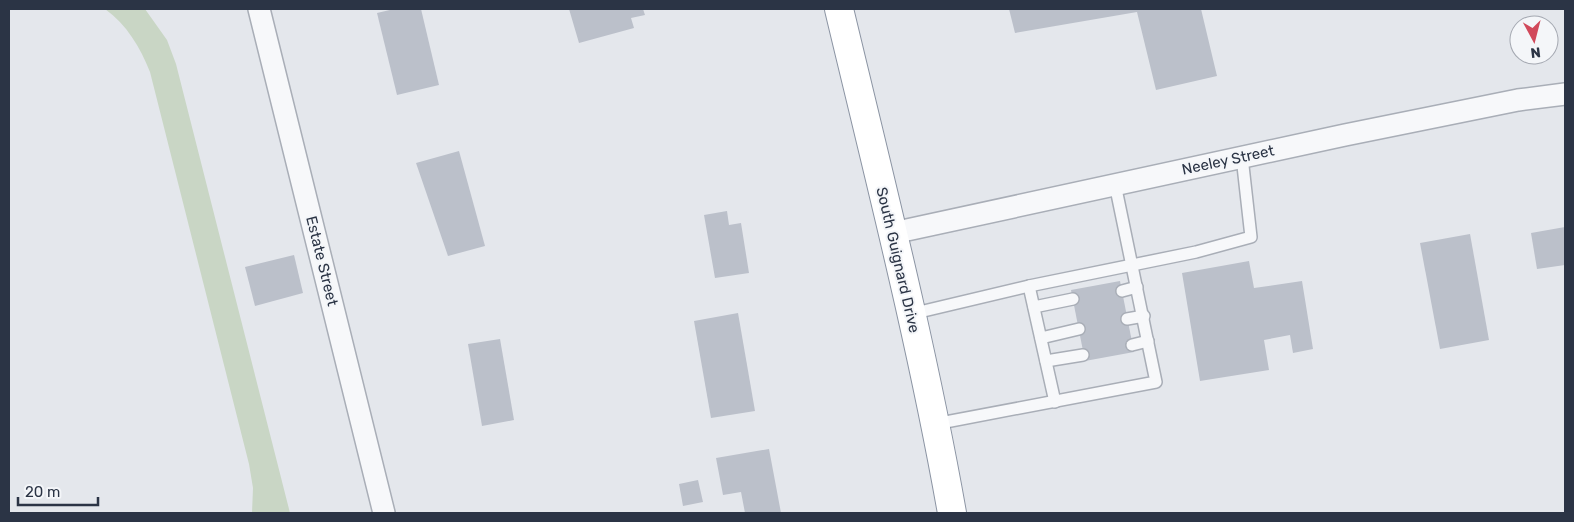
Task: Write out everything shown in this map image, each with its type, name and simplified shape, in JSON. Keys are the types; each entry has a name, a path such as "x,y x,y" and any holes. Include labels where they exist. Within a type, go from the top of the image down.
{"highway":[{"name":"South Guignard Drive","path":"839,9 893,233 935,424 952,513"}],"street":[{"name":"Estate Street","path":"259,9 384,513"},
{"name":"Neeley Street","path":"893,233 1242,157 1518,100 1565,94"}],"lane":[{"path":"910,314 1029,286 1196,252 1251,237 1242,157"},
{"path":"935,424 1156,382 1116,184"},
{"path":"1029,286 1055,402"},
{"path":"1122,291 1137,287"},
{"path":"1034,307 1073,299"},
{"path":"1127,319 1144,316"},
{"path":"1040,338 1079,329"},
{"path":"1132,345 1148,341"},
{"path":"1046,361 1083,354"}],"green space":[{"path":"105,9 145,9 167,40 176,64 290,513 252,513 253,488 249,464 150,72 132,37 120,22"}],"building":[{"path":"394,9 421,9 439,85 397,95 377,13"},
{"path":"569,9 643,9 645,15 631,18 634,28 579,43"},
{"path":"1009,9 1201,9 1217,76 1156,90 1137,12 1015,33"},
{"path":"459,151 485,246 448,256 416,163"},
{"path":"727,211 729,225 741,223 749,273 715,278 704,215"},
{"path":"1565,227 1565,265 1537,269 1531,233"},
{"path":"1470,234 1489,340 1440,349 1420,243"},
{"path":"294,255 303,293 255,306 245,267"},
{"path":"1249,261 1254,288 1302,281 1313,349 1293,353 1290,335 1264,340 1269,370 1200,381 1182,273"},
{"path":"1120,281 1134,352 1085,361 1071,290"},
{"path":"738,313 755,411 711,418 694,321"},
{"path":"500,339 514,420 482,426 468,344"},
{"path":"769,449 781,513 745,513 741,492 723,495 716,458"},
{"path":"698,480 703,502 683,506 679,484"}]}
